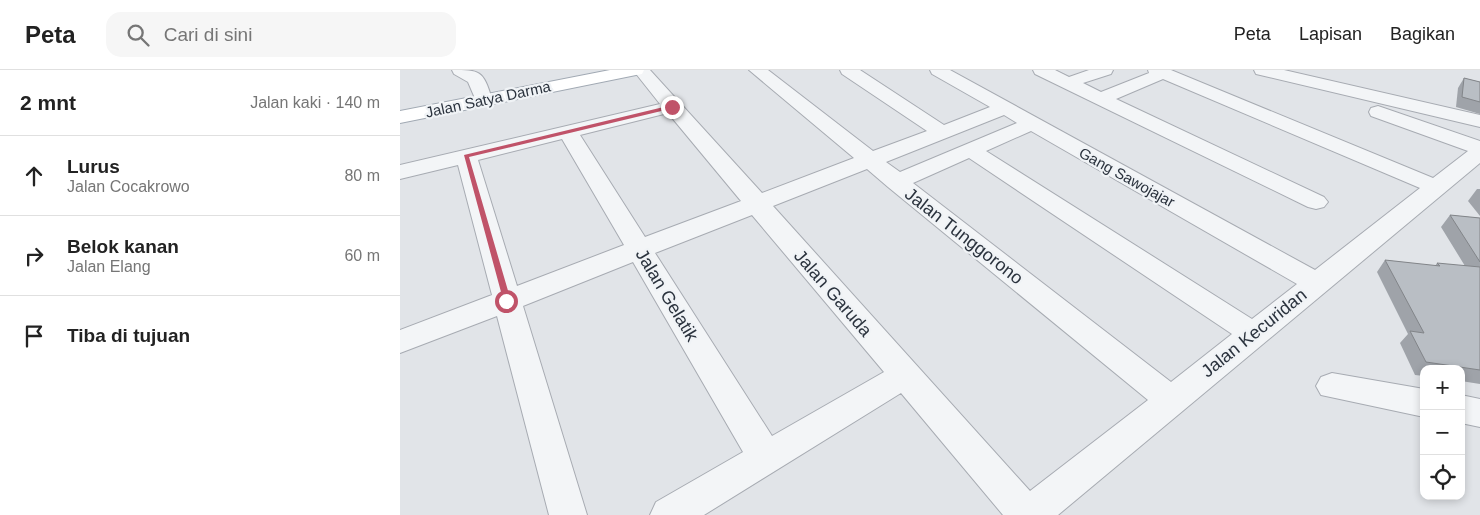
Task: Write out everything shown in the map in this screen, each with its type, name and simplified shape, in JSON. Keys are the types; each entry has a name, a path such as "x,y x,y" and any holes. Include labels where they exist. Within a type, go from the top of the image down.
{"main road":[{"name":"Jalan Satya Darma","path":"400,118 483,99 636,70"}],"street":[{"path":"460,70 472,74 478,82 483,99"},
{"name":"Jalan Garuda","path":"641,70 1028,515"},
{"name":"Jalan Tunggorono","path":"757,70 1172,400"},
{"path":"848,70 942,132"},
{"name":"Gang Sawojajar","path":"938,70 1317,283"},
{"path":"1041,70 1316,202"},
{"path":"1068,83 1105,70"},
{"path":"1262,70 1480,121"},
{"path":"1100,99 1160,72 1436,187"},
{"path":"1312,82 1316,87 1345,100 1480,148"},
{"path":"400,172 672,107"},
{"path":"400,342 1005,108"},
{"path":"896,182 1033,124"},
{"name":"Jalan Gelatik","path":"568,132 766,458"},
{"path":"970,150 1254,334"},
{"name":"Jalan Kecuridan","path":"1028,515 1480,152"},
{"path":"466,156 568,515"},
{"path":"669,515 905,375"},
{"path":"1332,386 1420,402"},
{"path":"1465,410 1480,412"}],"building":[{"path":"1464,78 1480,82 1480,102 1462,97"},
{"path":"1450,215 1480,218 1480,262"},
{"path":"1385,260 1440,266 1437,263 1480,267 1480,370 1465,368 1465,365 1426,362 1410,331 1424,333"}],"route":[{"path":"506,301 466,156 672,107"}]}
